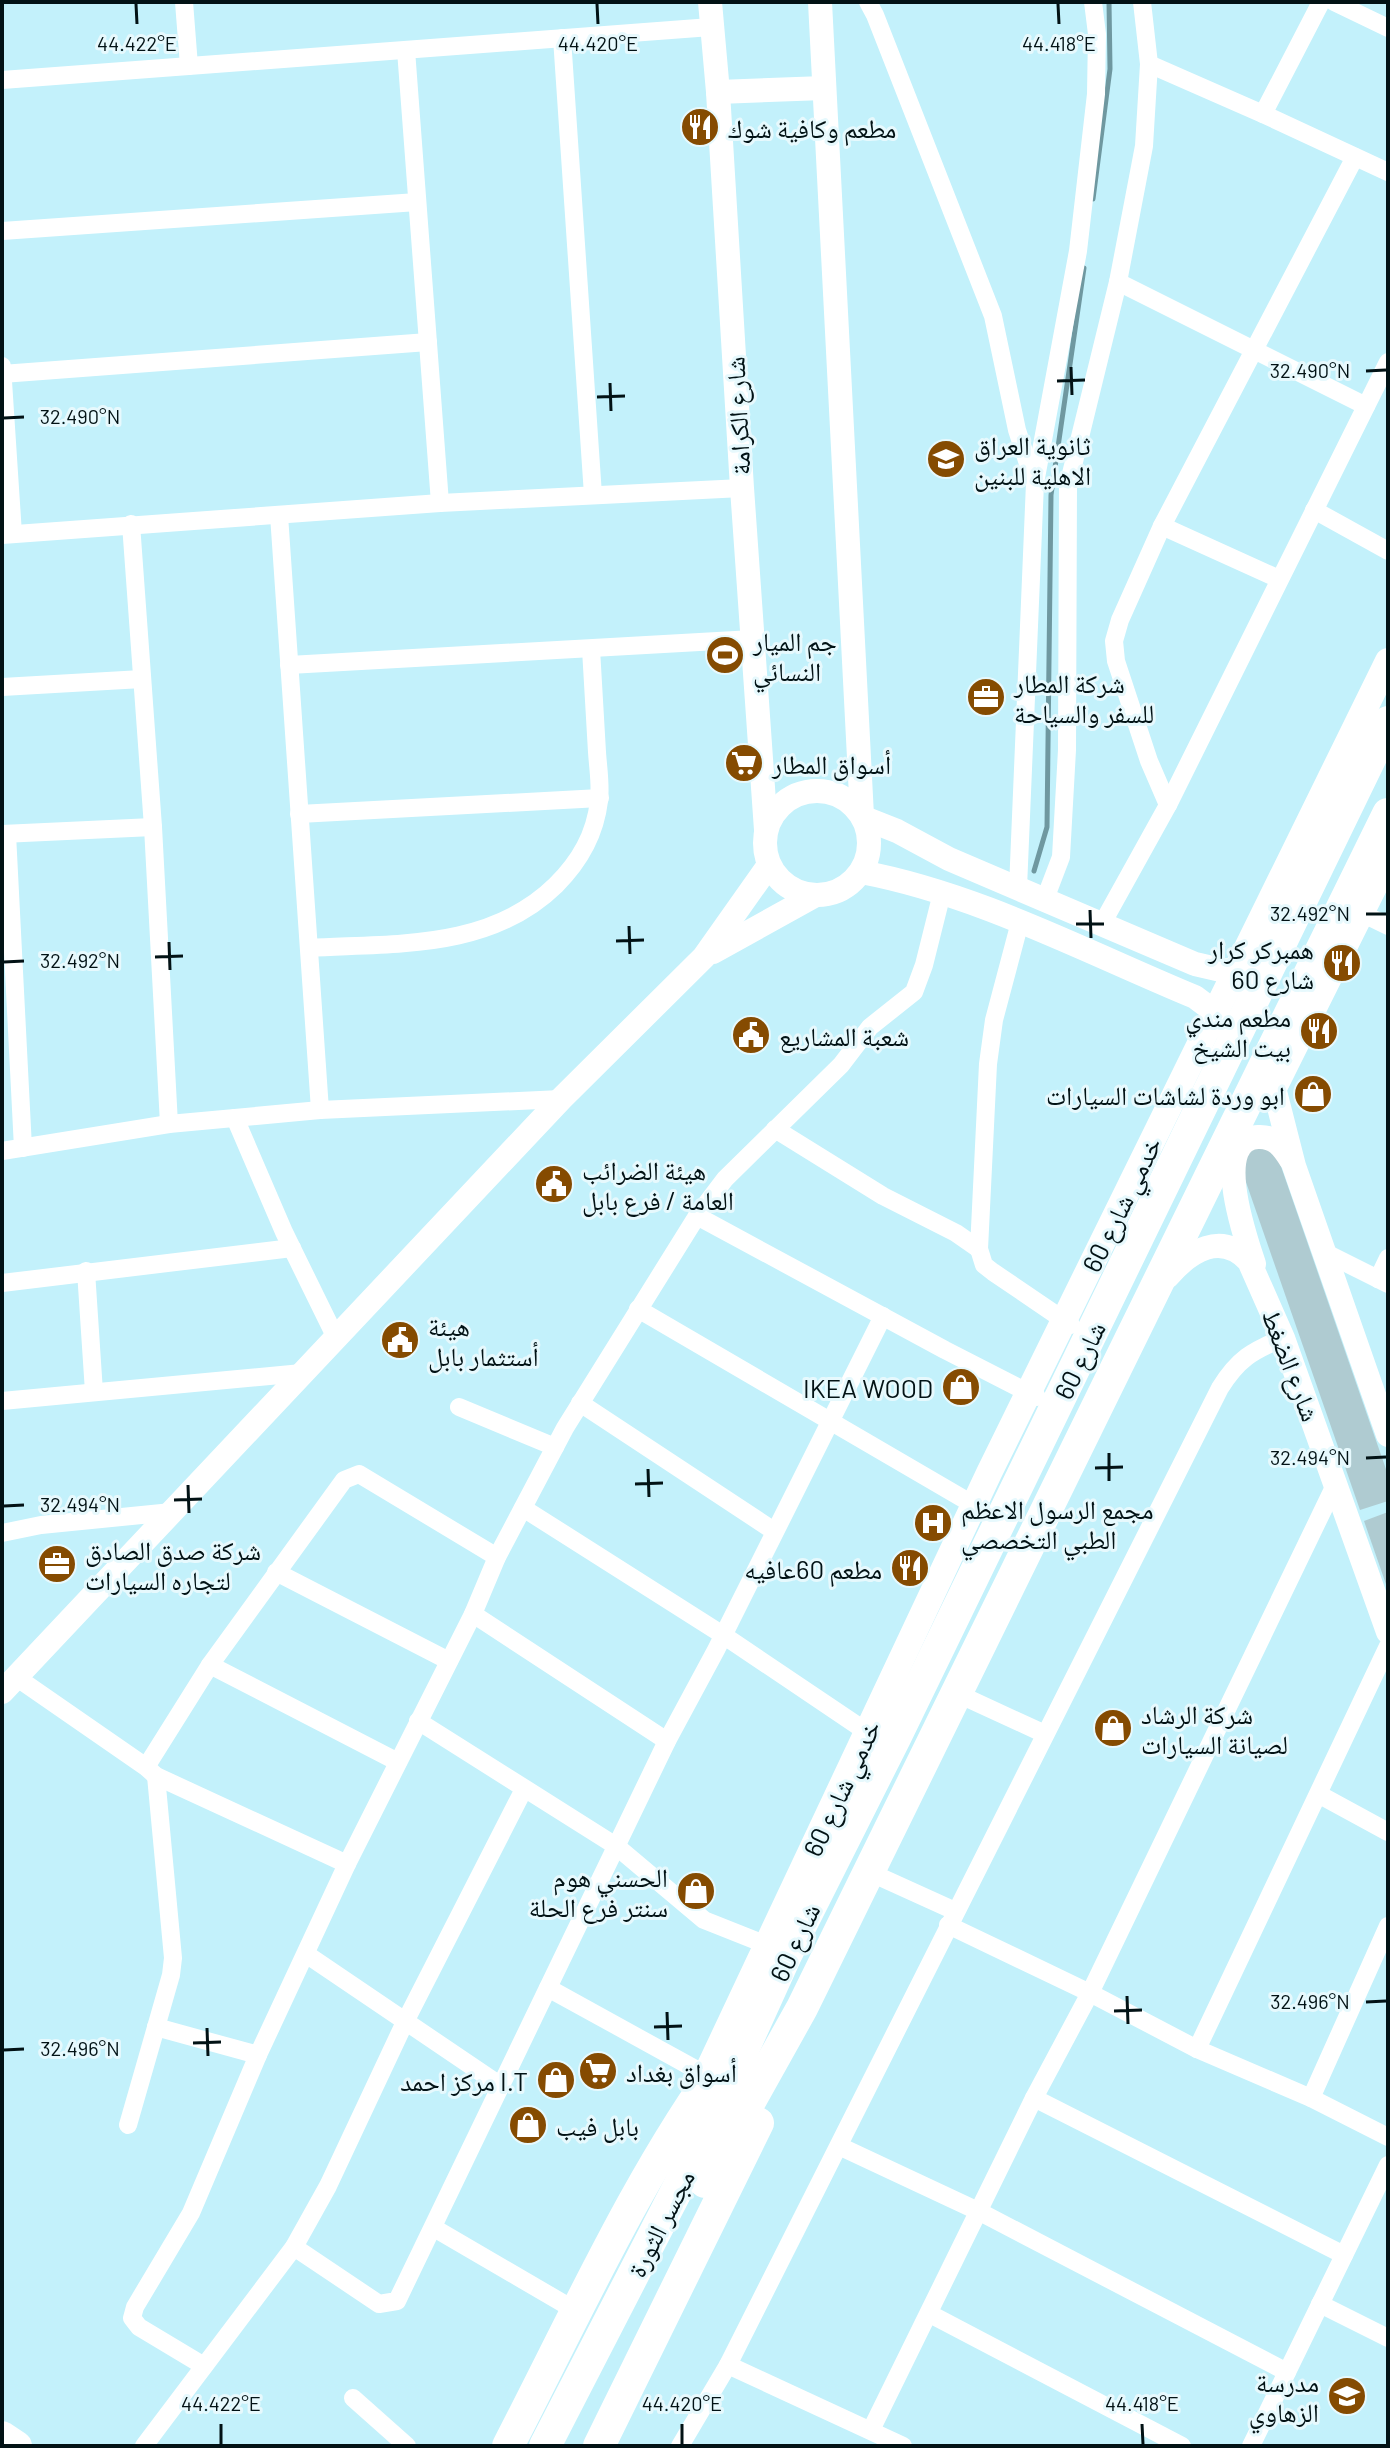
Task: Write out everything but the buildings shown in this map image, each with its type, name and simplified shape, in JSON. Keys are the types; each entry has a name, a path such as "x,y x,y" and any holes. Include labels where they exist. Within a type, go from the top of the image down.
{"highway":[{"name":"شارع 60","path":"769,1996 1042,1399 1090,1339 1229,1048 1250,972 1388,722"},
{"name":"شارع 60","path":"802,2008 1151,1295 1270,1073 1352,909 1388,814"},
{"path":"508,2446 656,2162 701,2086 769,1996"},
{"name":"مجسر الثورة","path":"568,2446 707,2154 769,1996"},
{"path":"599,2446 735,2174 762,2115 802,2008"},
{"name":"مجسر الثورة","path":"545,2446 707,2154 802,2008"}],"main road":[{"name":"خدمي شارع 60","path":"701,2086 974,1505 1042,1399 1064,1320 1215,1012 1250,972 1388,661"},
{"path":"1352,909 1388,859"},
{"path":"2,2436 17,2446"}],"street":[{"path":"184,2 189,66"},
{"name":"شارع الكرامة","path":"710,2 766,830"},
{"path":"820,2 863,817"},
{"path":"868,2 993,316 1017,430 1035,483"},
{"path":"1018,888 1035,483 1078,251 1096,94 1097,34 1093,2"},
{"path":"1045,899 1061,857 1066,765 1068,486 1118,282 1144,146 1149,64 1142,2"},
{"path":"1263,114 1321,2"},
{"path":"1334,2 1388,28"},
{"path":"2,80 711,27"},
{"path":"562,38 593,495"},
{"path":"406,50 440,503"},
{"path":"1149,64 1388,172"},
{"path":"718,92 824,88"},
{"path":"1168,805 1149,761 1121,675 1114,641 1120,620 1162,526 1355,157"},
{"path":"2,231 417,202"},
{"path":"1118,282 1366,406"},
{"path":"2,374 428,342"},
{"path":"1102,924 1168,805 1388,362"},
{"path":"2,366 8,534 440,503 742,488"},
{"path":"1314,510 1388,551"},
{"path":"279,515 320,1110"},
{"path":"131,524 153,827 169,1124"},
{"path":"1162,526 1279,579"},
{"path":"289,665 753,639"},
{"path":"309,948 435,941 471,934 510,920 545,896 574,868 593,834 600,798 591,649"},
{"path":"2,687 142,679"},
{"path":"704,957 814,896 835,893 853,882 861,872 870,849 869,830 863,817 851,802 835,793 818,790 801,793 779,808 766,830 765,848 769,865 780,880 796,891 814,896"},
{"path":"299,814 600,798"},
{"path":"863,817 949,859 1174,955 1208,967 1250,972"},
{"path":"23,1148 4,834 153,827"},
{"path":"347,1864 151,1772 9,1684 561,1099 704,957 769,865"},
{"path":"861,872 942,893 1020,922 1195,997 1215,1012 1228,1036 1229,1048"},
{"path":"204,2366 139,2327 132,2318 135,2307 191,2213 258,2055 347,1864 473,1614 497,1557 580,1403 697,1216 725,1179 841,1065 870,1027 914,992 942,893"},
{"path":"1352,909 1388,926"},
{"path":"1020,922 994,1020 988,1064 979,1249 984,1265 1090,1339"},
{"path":"1167,985 1177,981 1183,973 1182,962 1174,955"},
{"path":"1270,1073 1294,1166 1387,1432"},
{"path":"2,1151 169,1124 320,1110 561,1099"},
{"path":"235,1118 292,1248 336,1338"},
{"path":"775,1129 883,1196 956,1233 979,1249"},
{"path":"1261,1283 1236,1197 1234,1160 1238,1147 1245,1140 1265,1137 1284,1148 1294,1166"},
{"path":"697,1216 1042,1399"},
{"name":"شارع الضغط","path":"1151,1295 1184,1258 1202,1249 1224,1246 1239,1251 1249,1261 1283,1338 1388,1632"},
{"path":"2,1283 292,1248"},
{"path":"1324,1252 1383,1281 1388,1258"},
{"path":"86,1271 94,1392"},
{"path":"638,1309 974,1505"},
{"path":"294,2247 379,2304 397,2301 667,1741 883,1316"},
{"path":"680,2446 728,2365 1220,1388 1233,1368 1248,1354 1283,1338"},
{"path":"2,1401 302,1373"},
{"path":"580,1403 774,1531"},
{"path":"459,1407 555,1447"},
{"path":"128,2125 171,1975 173,1945 151,1772 210,1665 344,1480 359,1474 497,1557"},
{"path":"871,2430 1034,2098 1090,1993 1336,1483"},
{"path":"523,1508 723,1635 867,1732"},
{"path":"2,1533 41,1525 172,1512"},
{"path":"276,1572 449,1661"},
{"path":"473,1614 667,1741"},
{"path":"1197,2049 1388,1646"},
{"path":"210,1665 398,1762"},
{"path":"956,1693 1045,1734"},
{"path":"418,1721 616,1846 704,1920 767,1945"},
{"path":"144,2446 294,2247 328,2186 405,2022 524,1789"},
{"path":"1320,1795 1388,1832"},
{"path":"869,1872 1197,2049 1311,2098 1388,2137"},
{"path":"1311,2098 1385,1939"},
{"path":"306,1954 501,2086"},
{"path":"548,1988 701,2086"},
{"path":"156,2027 258,2055"},
{"path":"1034,2098 1344,2255"},
{"path":"839,2146 980,2212 1287,2372"},
{"path":"1251,2446 1388,2165"},
{"path":"434,2228 578,2312"},
{"path":"1320,2304 1388,2338"},
{"path":"930,2314 1182,2446"},
{"path":"728,2365 903,2446"},
{"path":"353,2398 407,2446"}],"shaded area":[{"path":"1253,1143 1276,1152 1388,1475 1388,1501 1360,1510 1239,1162"},
{"path":"1388,1512 1388,1590 1364,1521"}],"waterway":[{"path":"1093,199 1110,69 1109,2"},
{"path":"1034,871 1047,827 1051,495 1084,268"}],"place":[{"name":"مطعم وكافية شوك","path":"700,127"},
{"name":"ثانوية العراق الاهلية للبنين","path":"946,459"},
{"name":"جم الميار النسائي","path":"725,655"},
{"name":"شركة المطار للسفر والسياحة","path":"986,697"},
{"name":"أسواق المطار","path":"744,763"},
{"name":"همبركر كرار شارع 60","path":"1342,963"},
{"name":"مطعم مندي بيت الشيخ","path":"1319,1031"},
{"name":"شعبة المشاريع","path":"751,1035"},
{"name":"ابو وردة لشاشات السيارات","path":"1313,1094"},
{"name":"هيئة الضرائب العامة / فرع بابل","path":"554,1184"},
{"name":"هيئة أستثمار بابل","path":"400,1340"},
{"name":"IKEA WOOD","path":"961,1387"},
{"name":"مجمع الرسول الاعظم الطبي التخصصي","path":"933,1523"},
{"name":"شركة صدق الصادق لتجاره السيارات","path":"57,1564"},
{"name":"مطعم 60عافيه","path":"910,1568"},
{"name":"شركة الرشاد لصيانة السيارات","path":"1113,1728"},
{"name":"الحسني هوم سنتر فرع الحلة","path":"696,1891"},
{"name":"أسواق بغداد","path":"598,2071"},
{"name":"مركز احمد I.T","path":"556,2080"},
{"name":"بابل فيب","path":"528,2125"},
{"name":"مدرسة الزهاوي","path":"1347,2396"}]}
